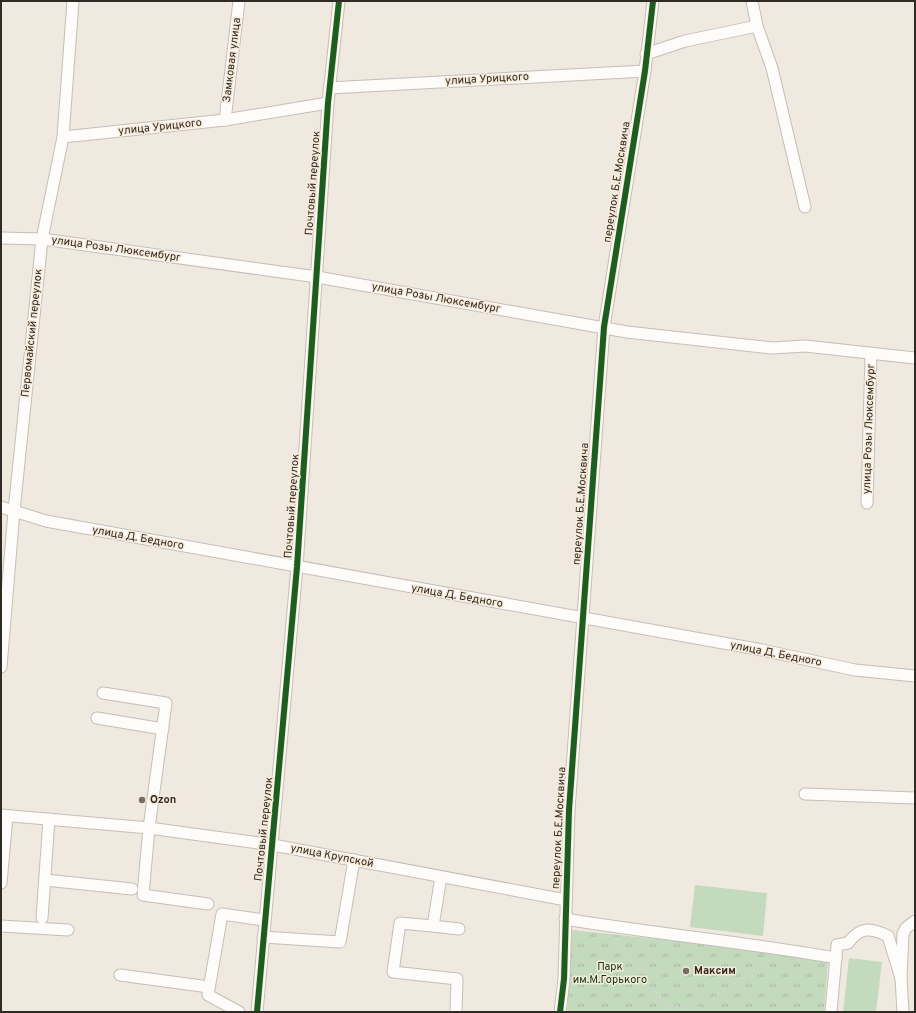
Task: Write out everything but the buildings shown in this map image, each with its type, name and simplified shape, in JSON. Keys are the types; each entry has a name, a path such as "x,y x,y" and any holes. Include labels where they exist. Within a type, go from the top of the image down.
{"street":[{"name":"Первомайский переулок","path":"1,667 14,511 42,239 63,137 72,1"},
{"name":"Замковая улица","path":"225,120 239,1"},
{"name":"Почтовый переулок","path":"257,1012 264,920 273,845 297,567 328,103 339,1"},
{"name":"переулок Б.Е.Москвича","path":"560,1012 564,979 569,810 604,327 645,71 653,1"},
{"path":"752,1 757,26 772,68 805,207"},
{"path":"646,54 685,41 757,26"},
{"name":"улица Урицкого","path":"330,88 645,71"},
{"name":"улица Урицкого","path":"63,137 225,120 328,103"},
{"name":"улица Розы Люксембург","path":"1,238 42,239 317,277 627,332 772,348 805,346 915,358"},
{"name":"улица Розы Люксембург","path":"867,504 871,354"},
{"name":"улица Д. Бедного","path":"1,507 46,521 762,650 855,670 915,676"},
{"path":"103,693 166,703 149,828 143,895 208,904"},
{"path":"97,718 163,729"},
{"path":"805,794 915,798"},
{"path":"1,883 4,815"},
{"name":"улица Крупской","path":"4,815 149,828 273,845 566,900"},
{"path":"42,918 49,819"},
{"path":"263,937 340,942 354,860"},
{"path":"433,926 441,877"},
{"path":"45,880 132,889"},
{"path":"239,1012 208,995 222,914 264,920"},
{"path":"565,919 612,927 787,950 836,958"},
{"path":"903,1012 901,978 902,934 906,928 915,921"},
{"path":"456,1012 457,979 393,972 400,922 459,930"},
{"path":"1,926 68,930"},
{"path":"831,1012 837,945 848,944 854,934 863,930 877,931 888,936 901,978"},
{"path":"120,975 209,986"}],"path":[{"path":"612,927 615,936 629,958 668,1008"},
{"path":"692,1012 781,952 787,950"},
{"path":"664,1012 668,1008 678,1006 688,1012"}],"green space":[{"path":"695,885 767,893 763,936 690,927"},
{"name":"Парк им.М.Горького","path":"572,930 772,951 828,960 824,1012 567,1012"},
{"path":"849,958 882,962 876,1012 843,1012"}],"cycle path":[{"path":"257,1012 297,567 328,103 339,1"},
{"path":"560,1012 564,979 569,810 604,327 645,71 653,1"}],"place":[{"name":"Ozon","path":"142,800"},
{"name":"Максим","path":"686,971"}]}
